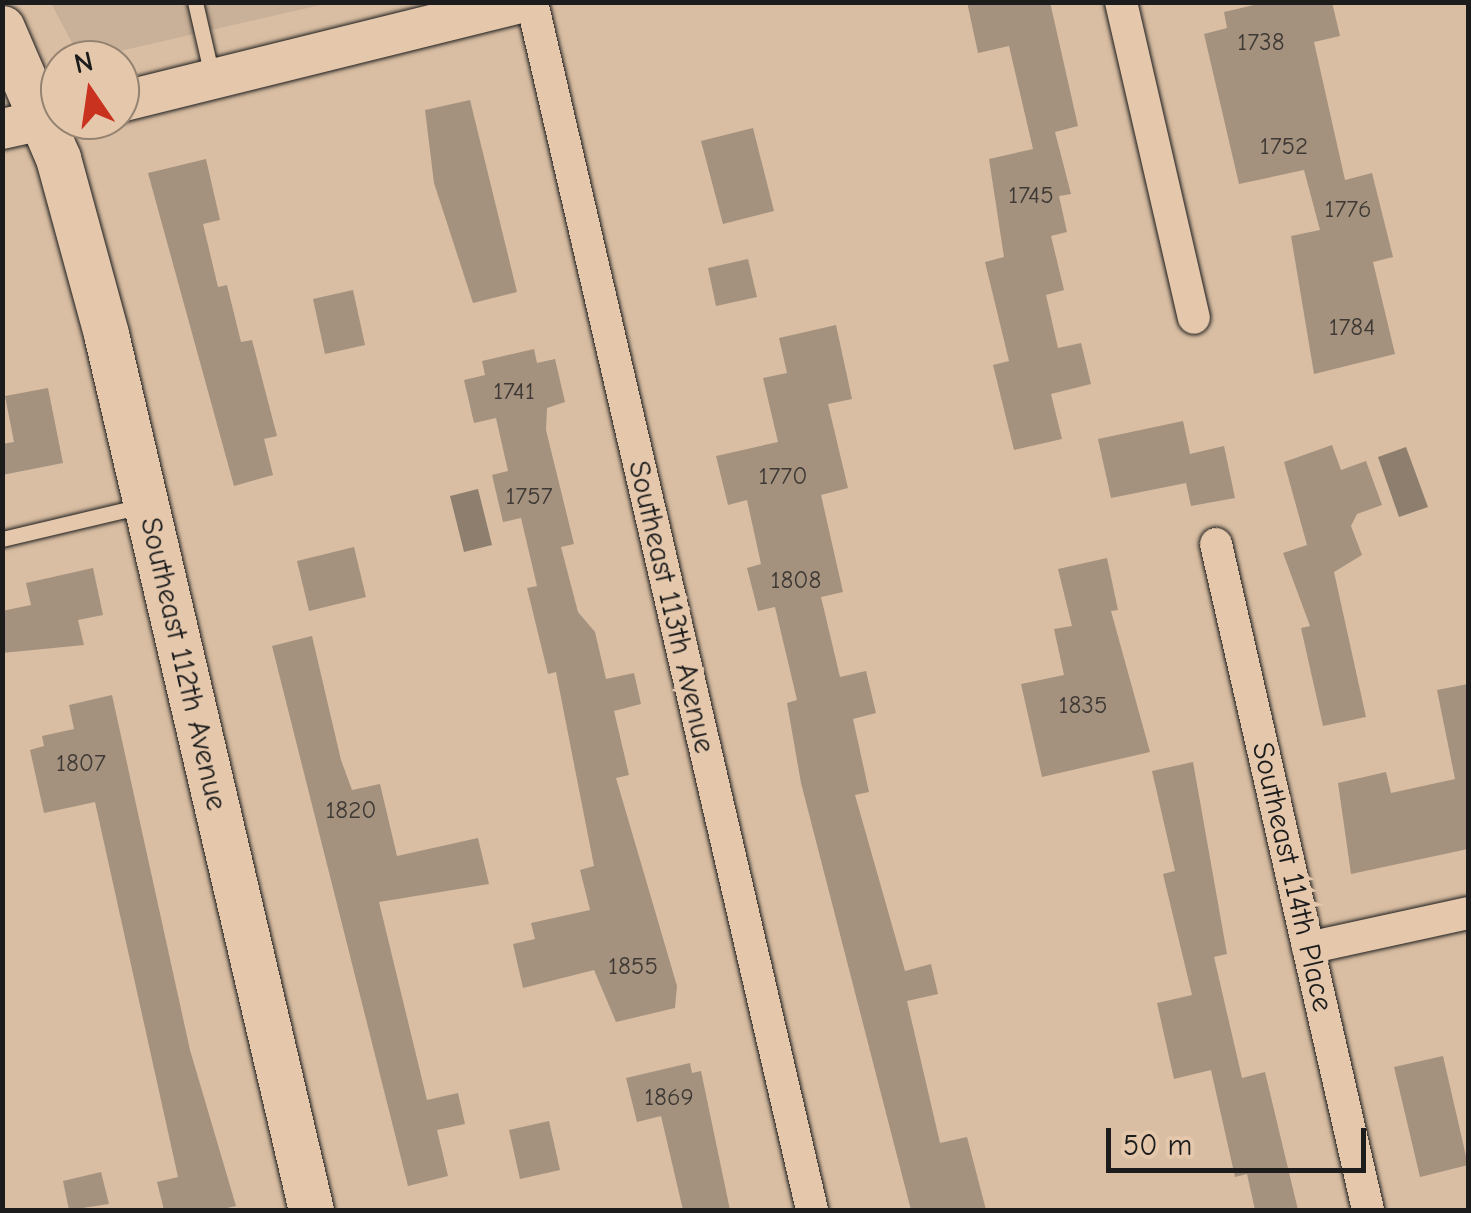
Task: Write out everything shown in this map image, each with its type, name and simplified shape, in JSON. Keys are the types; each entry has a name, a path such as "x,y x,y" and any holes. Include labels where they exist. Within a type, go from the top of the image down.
{"main road":[{"name":"Southeast 112th Avenue","path":"2,28 36,122 146,505 311,1210"}],"street":[{"path":"140,97 524,2"},
{"name":"Southeast 113th Avenue","path":"532,2 812,1210"},
{"path":"1122,2 1194,318"},
{"name":"Southeast 114th Place","path":"1216,544 1368,1210"},
{"path":"1308,948 1468,912"}],"lane":[{"path":"194,2 213,81"},
{"path":"2,539 146,505"}],"shaded area":[{"path":"51,3 329,3 140,46 140,40 70,40"},
{"path":"1406,447 1428,507 1399,517 1378,457"},
{"path":"478,489 492,545 464,552 450,496"}],"building":[{"path":"967,2 1050,2 1078,126 1055,132 1071,194 1059,196 1067,232 1051,236 1064,290 1046,295 1058,348 1081,343 1091,384 1051,394 1062,439 1014,450 993,365 1009,361 985,262 1004,257 989,159 1033,149 1009,46 978,53"},
{"path":"1267,2 1332,2 1340,36 1314,42 1345,180 1372,173 1393,257 1373,262 1395,354 1314,374 1291,236 1320,230 1304,170 1239,184 1204,34 1227,28 1224,12"},
{"path":"470,100 517,292 473,303 434,183 425,110"},
{"path":"753,128 774,211 723,224 701,141"},
{"path":"206,159 220,220 203,224 218,287 227,285 241,342 252,340 277,436 264,439 273,475 234,486 148,173"},
{"path":"748,259 757,297 716,306 708,268"},
{"path":"353,290 365,345 325,354 313,299"},
{"path":"836,325 852,399 828,404 848,488 821,495 843,592 821,597 840,677 866,671 876,713 853,719 869,792 855,795 905,971 931,964 938,994 907,1001 940,1143 967,1137 986,1210 911,1210 801,783 787,703 797,700 775,607 758,611 747,568 761,564 747,500 728,505 716,456 778,442 763,378 787,373 779,338"},
{"path":"534,349 537,363 555,359 565,402 547,408 546,430 574,544 561,547 578,612 595,632 606,679 634,673 641,704 614,711 629,775 616,778 677,986 675,1008 616,1022 594,970 523,988 513,944 535,939 531,923 590,910 580,870 594,866 556,672 548,674 527,588 537,586 521,518 503,522 492,475 508,471 496,418 474,423 464,380 485,375 482,361"},
{"path":"48,388 63,463 2,475 2,444 14,442 5,396"},
{"path":"1183,421 1190,454 1224,446 1235,498 1191,506 1186,483 1111,498 1098,439"},
{"path":"1332,445 1341,470 1366,461 1382,505 1357,514 1351,526 1362,555 1334,572 1366,717 1323,726 1301,628 1310,626 1283,553 1307,545 1284,462"},
{"path":"354,547 366,597 309,611 297,561"},
{"path":"1107,558 1118,610 1111,611 1150,752 1042,777 1021,684 1064,675 1054,629 1072,626 1058,569"},
{"path":"93,568 103,615 78,620 84,645 2,653 2,611 31,605 26,583"},
{"path":"312,636 341,760 352,790 380,784 397,856 478,838 489,884 379,902 427,1100 458,1093 465,1124 437,1130 448,1176 408,1186 272,646"},
{"path":"1468,684 1468,849 1351,874 1338,783 1386,772 1391,793 1455,779 1437,690"},
{"path":"112,695 190,1050 236,1206 164,1210 157,1182 178,1177 95,802 44,813 30,750 44,746 42,736 74,729 69,705"},
{"path":"1193,762 1227,954 1214,957 1242,1078 1265,1072 1298,1210 1255,1210 1247,1174 1235,1177 1211,1070 1174,1079 1157,1003 1192,995 1163,874 1175,871 1152,771"},
{"path":"1443,1056 1468,1165 1420,1177 1394,1067"},
{"path":"690,1063 692,1073 701,1071 730,1210 683,1210 661,1116 637,1122 626,1078"},
{"path":"549,1121 560,1170 520,1179 509,1130"},
{"path":"101,1172 109,1204 69,1210 63,1181"}]}
